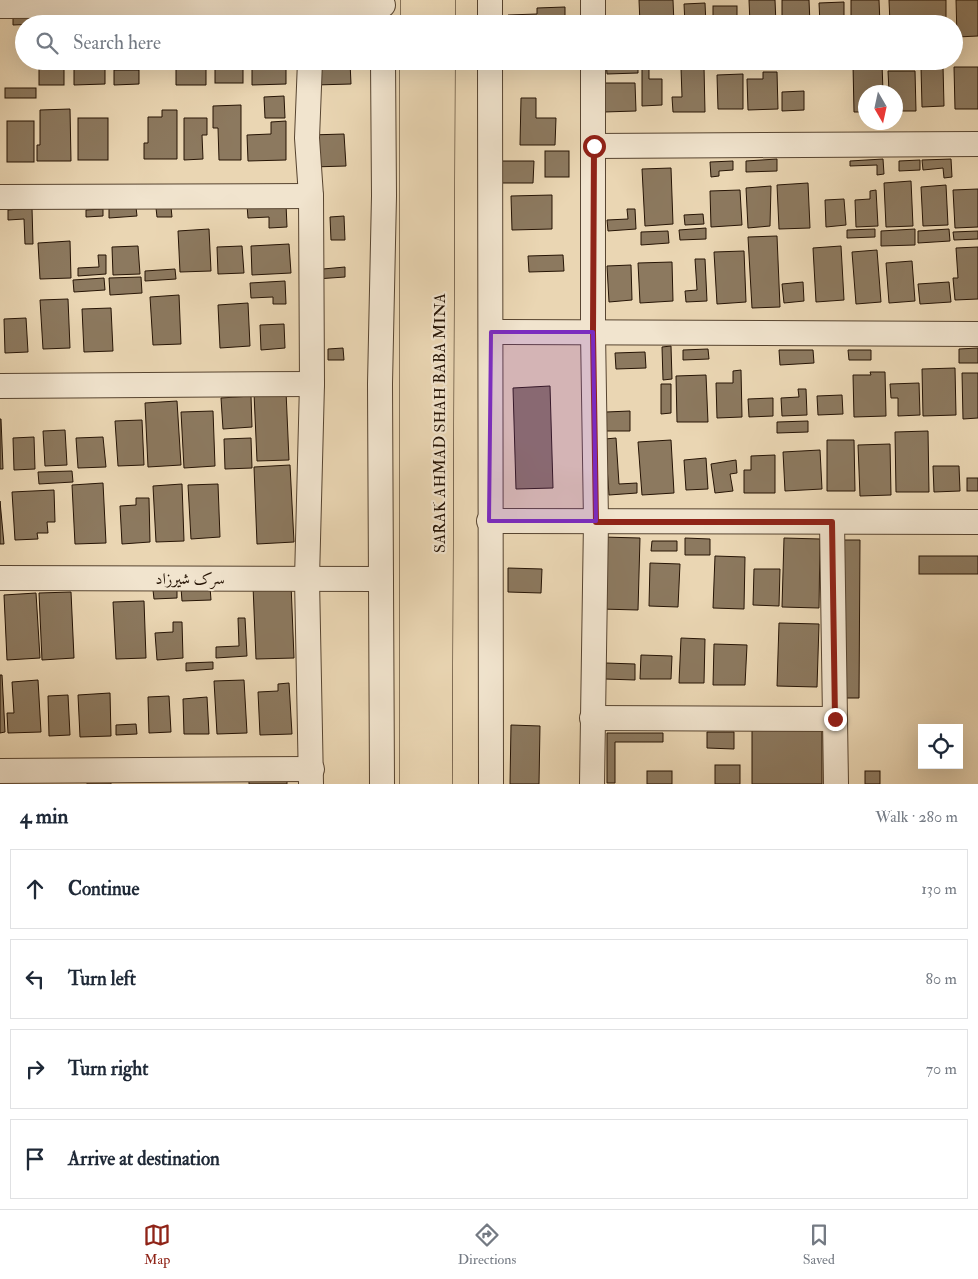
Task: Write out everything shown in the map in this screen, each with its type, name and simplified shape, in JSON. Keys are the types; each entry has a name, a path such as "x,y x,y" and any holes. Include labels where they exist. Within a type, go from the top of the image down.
{"highway":[{"path":"414,15 415,0"},
{"path":"441,0 441,15"},
{"path":"414,70 414,784"},
{"name":"SARAK AHMAD SHAH BABA MINA","path":"438,784 441,70"}],"street":[{"path":"490,0 490,15"},
{"path":"593,0 593,15"},
{"path":"0,6 312,15 383,10"},
{"path":"0,771 311,776 307,579 312,384 311,196 307,138 310,70"},
{"path":"382,784 380,384 384,196 384,70"},
{"path":"490,70 491,332 489,521 491,784"},
{"path":"592,784 596,522 593,332 593,70"},
{"path":"594,146 978,144"},
{"path":"0,197 311,196"},
{"path":"491,332 978,334"},
{"path":"0,386 312,384"},
{"path":"489,521 978,522"},
{"path":"832,522 836,784"},
{"name":"سرک شیرزاد","path":"0,578 381,579"},
{"path":"592,718 835,719"}],"highlighted area":[{"path":"491,332 593,332 596,521 489,521"}],"building":[{"path":"639,0 673,0 674,15 640,15"},
{"path":"749,0 775,0 776,15 750,15"},
{"path":"782,0 809,0 810,15 782,15"},
{"path":"851,0 879,0 880,15 851,15"},
{"path":"889,0 946,0 946,15 890,15"},
{"path":"956,0 978,0 978,36 963,37 963,15 956,15"},
{"path":"844,2 844,15 820,15 819,3"},
{"path":"705,3 706,15 685,15 684,4"},
{"path":"713,6 737,6 737,15 713,15"},
{"path":"565,7 565,15 508,15 537,14 537,8"},
{"path":"176,14 209,14 209,15"},
{"path":"13,17 15,17 15,25 13,25"},
{"path":"963,67 978,67 978,109 955,109 954,70 963,70"},
{"path":"39,70 64,70 64,85 39,85"},
{"path":"74,70 105,70 105,84 74,85"},
{"path":"114,70 139,70 139,84 114,85"},
{"path":"176,70 206,70 206,85 176,85"},
{"path":"215,70 243,70 243,83 215,83"},
{"path":"252,70 286,70 286,84 252,85"},
{"path":"314,70 350,70 351,84 315,85"},
{"path":"607,70 638,70 638,73 607,74"},
{"path":"642,70 649,70 649,79 662,79 662,105 642,106"},
{"path":"681,70 704,70 705,112 673,112 672,97 682,97"},
{"path":"853,70 882,70 883,85 858,85 858,112 854,112"},
{"path":"921,70 943,70 944,106 922,107"},
{"path":"888,71 915,71 916,111 903,111 903,85 889,85"},
{"path":"763,72 777,72 778,109 748,110 747,79 763,79"},
{"path":"743,74 743,109 718,109 717,75"},
{"path":"603,83 635,83 636,111 604,112"},
{"path":"5,88 36,88 36,98 5,98"},
{"path":"804,91 804,110 782,111 782,92"},
{"path":"284,96 285,118 265,118 264,97"},
{"path":"521,98 536,98 536,118 556,118 555,145 520,145"},
{"path":"241,105 241,160 219,160 218,128 213,128 213,106"},
{"path":"70,109 71,161 37,161 37,145 40,145 40,110"},
{"path":"162,110 177,110 177,159 144,159 144,143 148,143 148,117 162,117"},
{"path":"78,118 108,118 108,160 78,160"},
{"path":"184,118 207,118 207,135 202,135 203,159 184,160"},
{"path":"7,121 34,121 34,162 7,162"},
{"path":"286,121 286,160 248,161 247,135 271,134 271,122"},
{"path":"344,134 346,166 312,167 310,135"},
{"path":"545,151 569,151 569,177 545,177"},
{"path":"777,159 777,171 746,172 746,161"},
{"path":"883,159 884,174 877,175 877,165 850,166 850,161"},
{"path":"951,159 952,177 944,178 943,168 923,170 922,160"},
{"path":"920,160 920,170 899,171 899,161"},
{"path":"499,161 534,161 533,183 499,183"},
{"path":"733,161 733,170 719,171 719,176 711,177 710,162"},
{"path":"671,168 673,224 645,226 642,169"},
{"path":"911,181 913,226 886,227 884,183"},
{"path":"808,183 810,228 779,229 777,185"},
{"path":"946,185 948,225 923,226 921,187"},
{"path":"771,186 770,226 748,228 746,188"},
{"path":"978,189 978,227 955,228 953,190"},
{"path":"740,190 742,225 711,227 710,191"},
{"path":"876,190 878,226 856,227 855,200 870,199 870,191"},
{"path":"552,195 552,229 512,230 511,196"},
{"path":"844,199 846,225 826,227 825,200"},
{"path":"286,204 287,227 269,228 269,217 248,218 247,205"},
{"path":"136,207 137,216 109,218 109,208"},
{"path":"171,207 172,217 157,217 156,208"},
{"path":"32,208 33,244 25,244 24,219 8,220 8,210"},
{"path":"103,209 103,216 86,217 86,210"},
{"path":"627,209 635,209 636,229 608,231 607,220 628,219"},
{"path":"703,214 704,224 685,225 684,215"},
{"path":"344,216 345,240 331,240 330,217"},
{"path":"706,228 706,239 680,240 679,230"},
{"path":"209,229 211,271 180,272 178,231"},
{"path":"875,229 875,237 847,238 847,230"},
{"path":"915,229 915,245 881,246 881,231"},
{"path":"949,229 950,241 918,243 918,231"},
{"path":"668,231 669,243 641,245 641,232"},
{"path":"978,231 978,239 954,240 953,232"},
{"path":"777,236 780,307 752,308 748,237"},
{"path":"70,241 71,278 40,279 38,243"},
{"path":"289,244 291,273 252,275 251,246"},
{"path":"138,246 140,274 113,275 112,247"},
{"path":"242,246 244,273 218,274 217,247"},
{"path":"841,246 844,300 816,302 813,248"},
{"path":"978,247 978,299 955,300 953,278 958,278 956,248"},
{"path":"877,250 881,302 856,304 852,252"},
{"path":"744,251 746,302 717,304 714,252"},
{"path":"98,255 106,255 106,274 78,276 78,268 99,267"},
{"path":"563,255 564,271 529,272 528,256"},
{"path":"695,259 705,259 707,301 686,302 685,291 697,290"},
{"path":"912,261 915,301 889,303 886,263"},
{"path":"672,262 673,301 640,303 638,263"},
{"path":"631,265 632,300 609,302 607,266"},
{"path":"345,267 345,277 316,279 323,269"},
{"path":"175,269 176,279 145,281 145,271"},
{"path":"141,277 142,293 110,295 109,278"},
{"path":"104,278 105,290 74,292 73,280"},
{"path":"285,281 286,304 273,304 273,297 251,298 250,283"},
{"path":"803,282 804,301 784,303 782,284"},
{"path":"949,282 951,302 920,304 918,284"},
{"path":"179,295 181,344 153,345 150,297"},
{"path":"68,299 70,348 43,349 40,300"},
{"path":"248,303 250,346 220,348 218,305"},
{"path":"111,308 113,351 84,352 82,309"},
{"path":"26,318 28,352 5,353 4,319"},
{"path":"284,324 285,348 261,350 260,325"},
{"path":"671,346 672,379 663,380 662,347"},
{"path":"343,348 344,360 328,360 328,349"},
{"path":"978,348 978,363 959,363 959,349"},
{"path":"708,349 709,359 683,360 683,350"},
{"path":"779,350 813,350 814,363 780,365"},
{"path":"848,350 871,350 871,360 849,360"},
{"path":"645,352 646,368 616,369 615,353"},
{"path":"955,368 956,415 923,416 922,369"},
{"path":"741,370 742,417 717,418 716,383 733,383 733,371"},
{"path":"870,372 885,372 886,416 854,417 853,375 871,375"},
{"path":"962,373 978,373 978,418 963,419"},
{"path":"706,375 708,422 677,422 676,376"},
{"path":"919,383 920,415 898,416 898,398 891,398 890,384"},
{"path":"661,384 671,384 671,413 661,414"},
{"path":"550,386 553,488 516,489 513,388"},
{"path":"798,389 806,389 807,415 782,416 781,398 799,397"},
{"path":"286,391 289,460 257,461 254,393"},
{"path":"842,395 843,414 818,415 817,396"},
{"path":"251,396 252,427 223,429 221,398"},
{"path":"773,398 773,416 749,417 748,399"},
{"path":"177,401 181,465 148,467 145,403"},
{"path":"213,411 215,466 184,468 181,412"},
{"path":"630,411 630,431 606,431 606,412"},
{"path":"1,419 3,469 0,469"},
{"path":"142,420 144,465 118,466 115,421"},
{"path":"808,421 808,432 777,433 777,422"},
{"path":"65,430 67,465 45,466 43,431"},
{"path":"928,431 929,492 896,492 895,432"},
{"path":"34,437 35,469 14,470 13,438"},
{"path":"103,437 106,467 78,468 76,438"},
{"path":"251,438 252,468 225,469 224,439"},
{"path":"616,438 619,484 637,483 637,493 609,495 605,439"},
{"path":"671,440 674,493 642,495 638,442"},
{"path":"827,440 854,440 855,491 827,491"},
{"path":"890,444 891,495 860,496 858,445"},
{"path":"820,450 822,489 785,491 783,452"},
{"path":"775,455 775,493 744,493 744,470 751,470 751,456"},
{"path":"706,458 708,489 686,490 684,460"},
{"path":"736,460 737,473 730,474 733,491 715,493 711,464"},
{"path":"290,465 294,542 257,544 254,467"},
{"path":"933,466 959,466 960,491 934,492"},
{"path":"72,471 73,482 39,484 38,472"},
{"path":"967,478 978,478 978,491 967,491"},
{"path":"103,483 106,543 75,544 72,485"},
{"path":"182,484 184,541 156,542 153,486"},
{"path":"218,484 220,537 191,539 188,485"},
{"path":"54,490 55,522 47,522 48,533 37,533 38,539 15,540 12,492"},
{"path":"136,498 149,498 150,542 122,544 120,506 136,505"},
{"path":"0,501 4,544 0,544"},
{"path":"602,537 640,538 638,610 601,609"},
{"path":"685,538 710,539 710,555 685,555"},
{"path":"784,538 820,539 819,608 782,607"},
{"path":"840,540 860,540 859,698 839,698"},
{"path":"652,541 677,541 677,551 651,551"},
{"path":"715,556 745,557 744,609 713,608"},
{"path":"919,556 978,556 978,574 919,574"},
{"path":"650,563 680,564 678,607 649,606"},
{"path":"508,568 542,569 541,593 508,592"},
{"path":"754,569 780,569 779,606 753,605"},
{"path":"291,584 294,658 256,659 253,586"},
{"path":"210,587 211,600 182,601 181,588"},
{"path":"177,589 177,598 154,599 153,590"},
{"path":"71,592 74,658 42,660 39,593"},
{"path":"36,593 40,658 7,660 4,595"},
{"path":"144,601 146,658 116,659 113,602"},
{"path":"238,618 245,618 247,656 216,658 216,647 239,646"},
{"path":"173,622 182,622 183,658 157,660 155,633 173,632"},
{"path":"779,623 819,624 817,687 777,686"},
{"path":"681,638 705,639 704,683 679,683"},
{"path":"714,644 747,645 745,685 713,685"},
{"path":"641,655 672,656 671,679 640,679"},
{"path":"213,662 213,669 186,671 186,663"},
{"path":"606,663 635,664 635,680 605,679"},
{"path":"0,675 2,675 5,732 0,733"},
{"path":"38,680 41,732 8,733 7,713 14,713 12,682"},
{"path":"244,680 247,733 217,734 214,681"},
{"path":"289,683 292,734 260,735 258,692 278,691 278,684"},
{"path":"110,693 111,736 80,737 78,695"},
{"path":"68,695 70,735 49,736 48,696"},
{"path":"169,696 171,732 149,733 148,697"},
{"path":"207,697 209,734 184,734 183,699"},
{"path":"136,724 137,734 116,735 116,725"},
{"path":"511,725 540,726 539,784 510,784"},
{"path":"752,727 822,727 822,784 752,784"},
{"path":"707,732 734,732 734,749 707,748"},
{"path":"607,733 663,733 663,742 615,742 615,783 607,783"},
{"path":"715,765 740,765 740,784 715,784"},
{"path":"647,771 672,771 672,784 647,784"},
{"path":"865,771 880,771 880,784 865,784"},
{"path":"287,779 287,784 249,784 249,781"},
{"path":"111,782 111,784 87,784 87,783"}],"route":[{"path":"594,146 593,332 596,522 832,522 835,719"}]}
